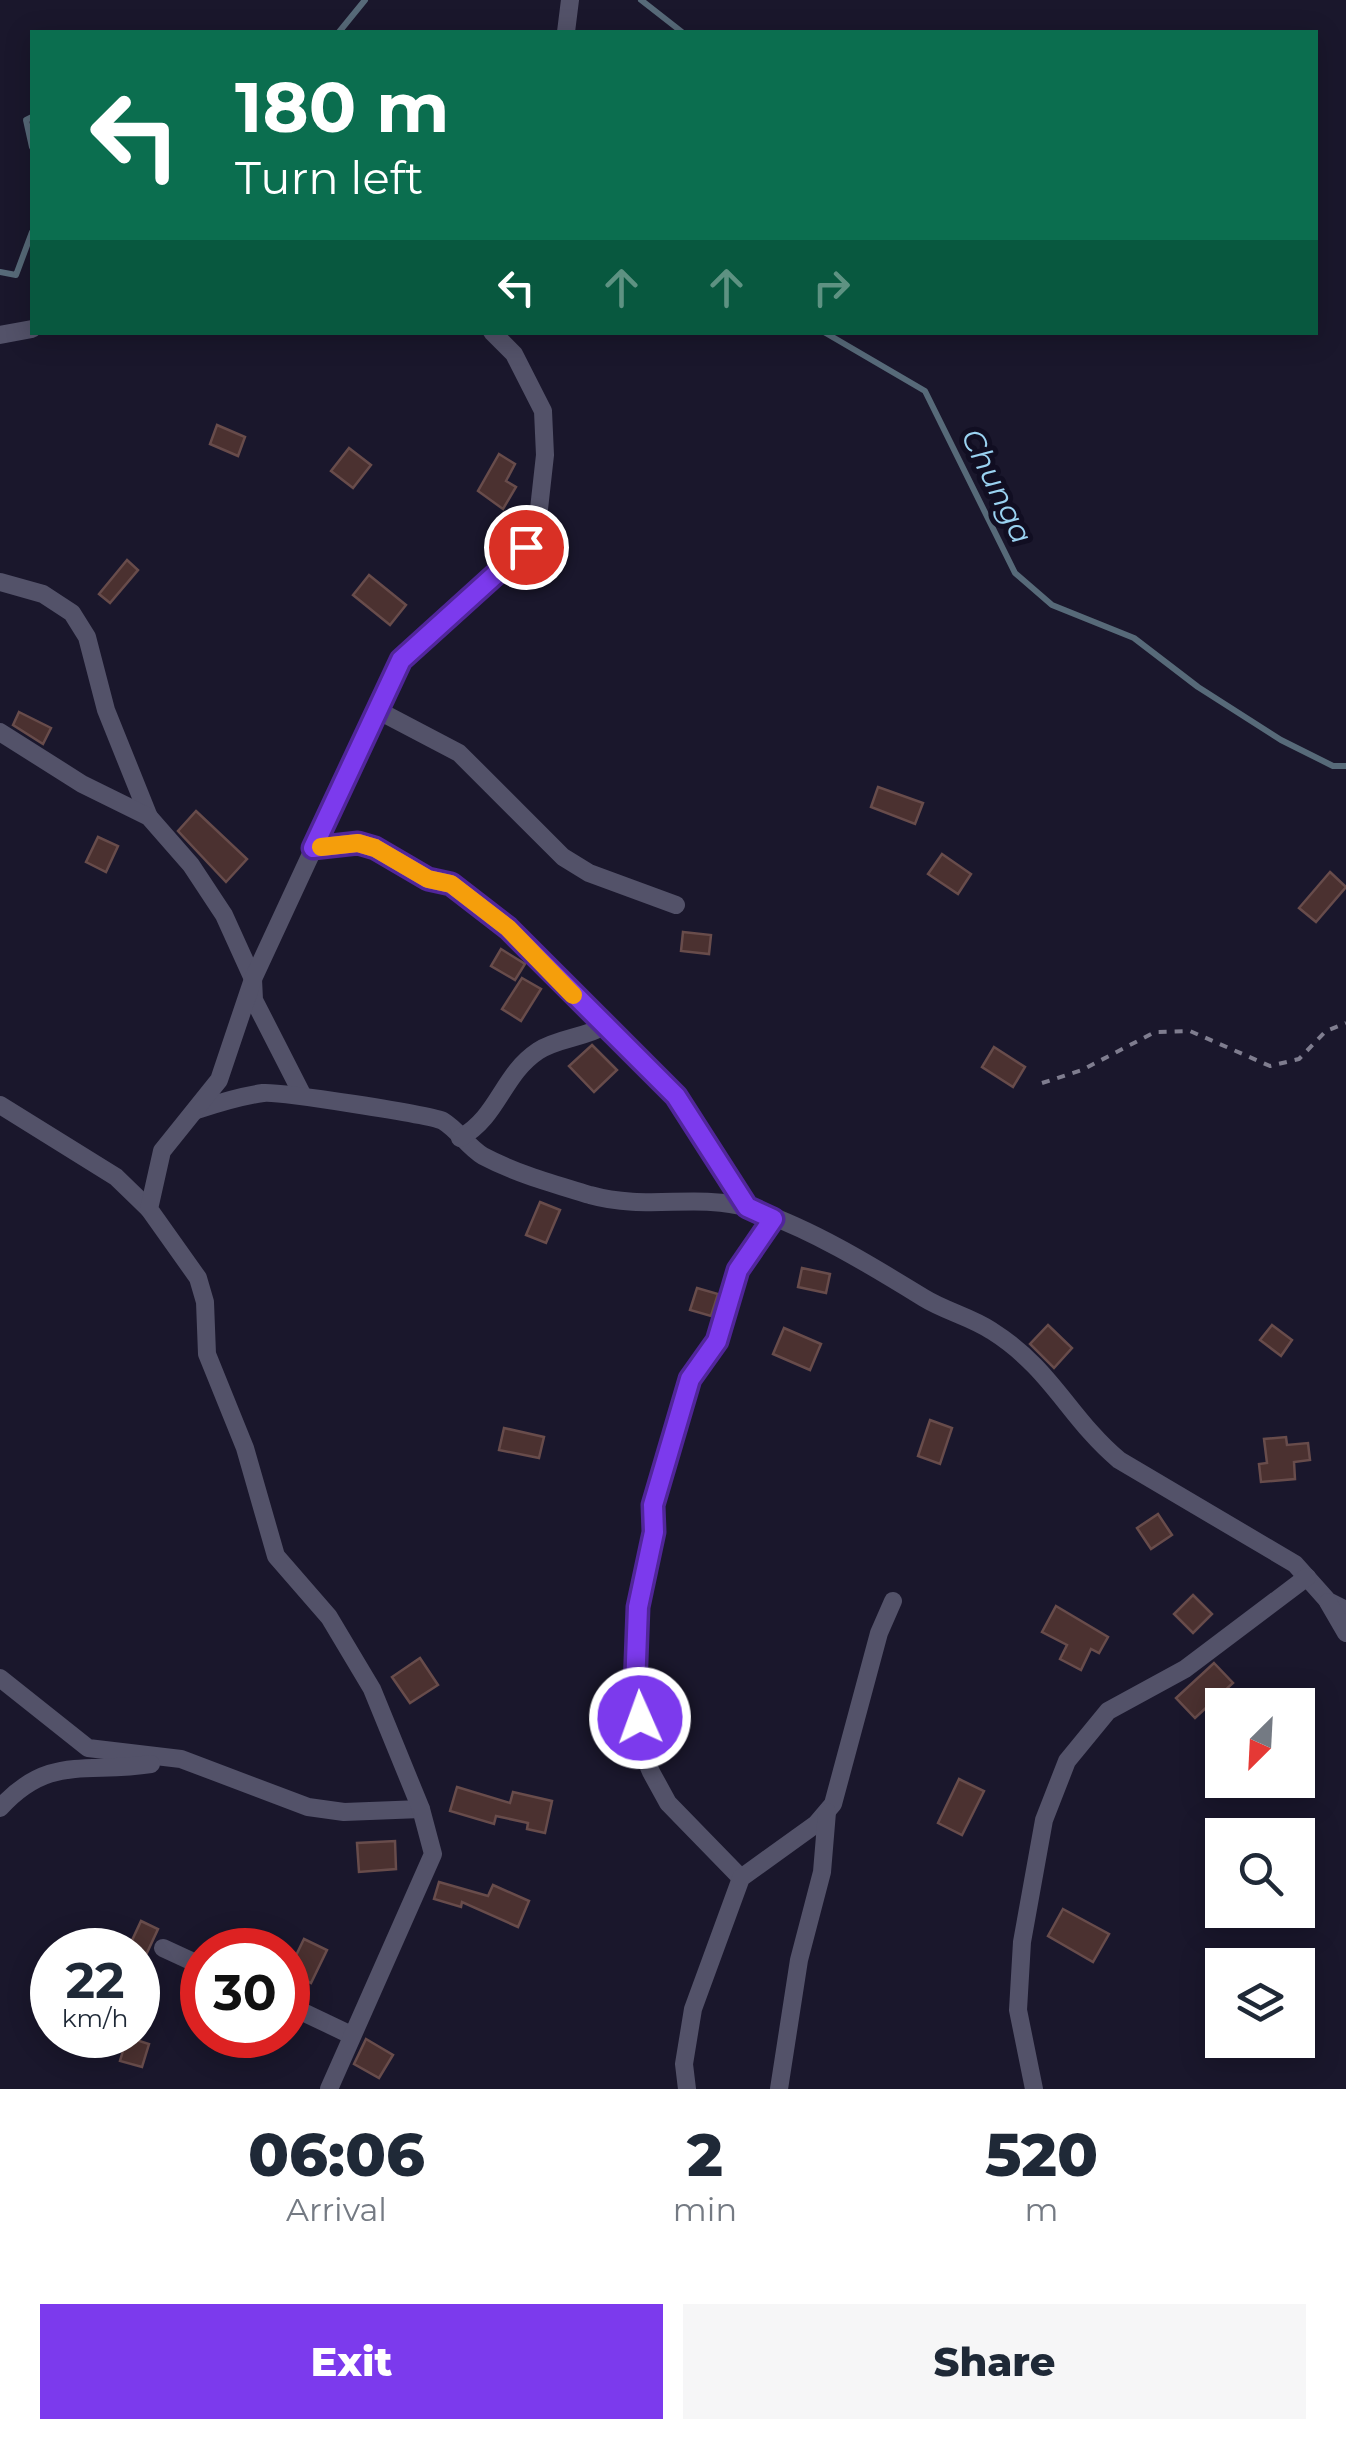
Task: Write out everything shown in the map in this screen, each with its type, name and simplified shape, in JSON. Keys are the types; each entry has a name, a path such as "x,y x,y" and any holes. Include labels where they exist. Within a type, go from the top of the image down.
{"street":[{"path":"566,30 570,0"},
{"path":"0,336 30,329"},
{"path":"149,1209 162,1151 219,1080 253,980 401,660 504,570 526,547 537,527 546,455 543,411 514,354 495,335"},
{"path":"0,582 43,594 72,613 86,637 106,710 150,817 212,894 253,980 254,1000 302,1094"},
{"path":"379,711 460,753 563,856 588,873 676,905"},
{"path":"0,732 82,784 150,817"},
{"path":"313,848 358,843 375,848 428,879 451,884 508,928 676,1096 747,1207"},
{"path":"460,1138 484,1125 514,1074 538,1051 604,1026"},
{"path":"197,1110 266,1092 302,1094 332,1104 442,1120 480,1154 522,1173 594,1196 646,1206 692,1201 747,1207 890,1274 925,1299 990,1329 1026,1354 1059,1387 1096,1440 1119,1460 1295,1564 1328,1601 1346,1633"},
{"path":"0,1106 116,1177 149,1209 198,1278 205,1302 207,1354 245,1448 276,1556 330,1617 372,1688 421,1810 433,1854 329,2089"},
{"path":"741,1878 730,1861 668,1802 646,1762 635,1688 638,1607 654,1532 653,1505 690,1379 717,1341 738,1270 773,1219"},
{"path":"1034,2089 1018,2010 1022,1942 1044,1820 1067,1762 1108,1712 1185,1669 1308,1577"},
{"path":"686,2089 684,2064 693,2009 741,1878 833,1804 879,1633 894,1601"},
{"path":"1328,1601 1346,1610"},
{"path":"0,1678 88,1748 181,1759 308,1806 344,1812 421,1810"},
{"path":"0,1808 23,1782 56,1769 118,1769 181,1759"},
{"path":"779,2089 799,1960 822,1872 827,1812"},
{"path":"163,1948 180,1956"},
{"path":"310,2015 352,2035"}],"path":[{"path":"1042,1084 1082,1070 1155,1032 1190,1031 1270,1066 1299,1059 1326,1031 1346,1024"}],"building":[{"path":"217,425 245,437 238,456 210,444"},
{"path":"349,448 371,465 353,488 331,471"},
{"path":"499,454 515,464 506,481 516,487 503,509 478,491"},
{"path":"127,560 138,570 110,603 99,594"},
{"path":"369,575 406,605 390,625 353,595"},
{"path":"19,712 51,728 43,744 13,725"},
{"path":"878,787 923,803 915,824 871,807"},
{"path":"196,811 247,859 226,882 178,831"},
{"path":"98,837 118,846 106,872 86,862"},
{"path":"942,854 971,874 958,894 928,874"},
{"path":"1330,872 1346,887 1316,922 1299,908"},
{"path":"683,932 711,935 709,954 681,951"},
{"path":"501,949 525,964 515,980 491,966"},
{"path":"522,978 541,989 521,1021 502,1009"},
{"path":"592,1045 617,1070 594,1092 569,1066"},
{"path":"994,1047 1025,1067 1013,1087 982,1067"},
{"path":"540,1202 560,1210 546,1243 526,1235"},
{"path":"802,1268 830,1274 826,1293 798,1287"},
{"path":"697,1288 718,1294 711,1316 690,1310"},
{"path":"1048,1325 1072,1348 1054,1368 1030,1344"},
{"path":"1272,1325 1292,1340 1281,1356 1260,1340"},
{"path":"784,1328 821,1344 810,1370 773,1354"},
{"path":"930,1420 952,1428 940,1464 918,1456"},
{"path":"504,1428 544,1437 539,1458 499,1450"},
{"path":"1286,1437 1287,1445 1308,1443 1310,1460 1294,1462 1295,1479 1261,1482 1259,1464 1267,1463 1264,1439"},
{"path":"1158,1514 1172,1535 1151,1549 1137,1528"},
{"path":"1193,1595 1212,1614 1193,1633 1174,1614"},
{"path":"1056,1606 1108,1637 1099,1653 1091,1649 1081,1670 1060,1659 1067,1645 1042,1632"},
{"path":"420,1658 438,1685 410,1703 392,1677"},
{"path":"1214,1663 1233,1683 1228,1688 1205,1688 1205,1709 1195,1718 1176,1698"},
{"path":"959,1779 984,1791 962,1835 938,1823"},
{"path":"457,1787 510,1803 513,1792 552,1801 545,1833 527,1829 528,1823 496,1816 494,1824 450,1811"},
{"path":"395,1841 396,1869 359,1872 357,1843"},
{"path":"439,1882 488,1896 493,1885 529,1901 518,1927 462,1902 461,1907 434,1899"},
{"path":"1063,1909 1109,1934 1093,1962 1048,1936"},
{"path":"141,1921 156,1928 138,1928"},
{"path":"310,1942 327,1950 310,1983"},
{"path":"366,2039 393,2055 379,2078 354,2064"},
{"path":"121,2058 145,2058 142,2067 120,2061"}],"waterway":[{"name":"Chunga","path":"341,30 365,0"},
{"name":"Chunga","path":"641,0 679,30"},
{"name":"Chunga","path":"30,118 26,120 30,138"},
{"name":"Chunga","path":"0,272 16,275 30,237"},
{"name":"Chunga","path":"829,335 925,391 1015,573 1052,605 1134,638 1198,687 1281,740 1333,766 1346,766"}],"slow traffic":[{"path":"321,847 358,843 375,848 428,879 451,884 508,928 573,995"}],"route":[{"path":"526,547 401,660 313,848 358,843 375,848 428,879 451,884 508,928 676,1096 747,1207 773,1219 746,1254 717,1341 690,1379 683,1416 653,1505 654,1532 638,1607 635,1688 640,1718"}]}
